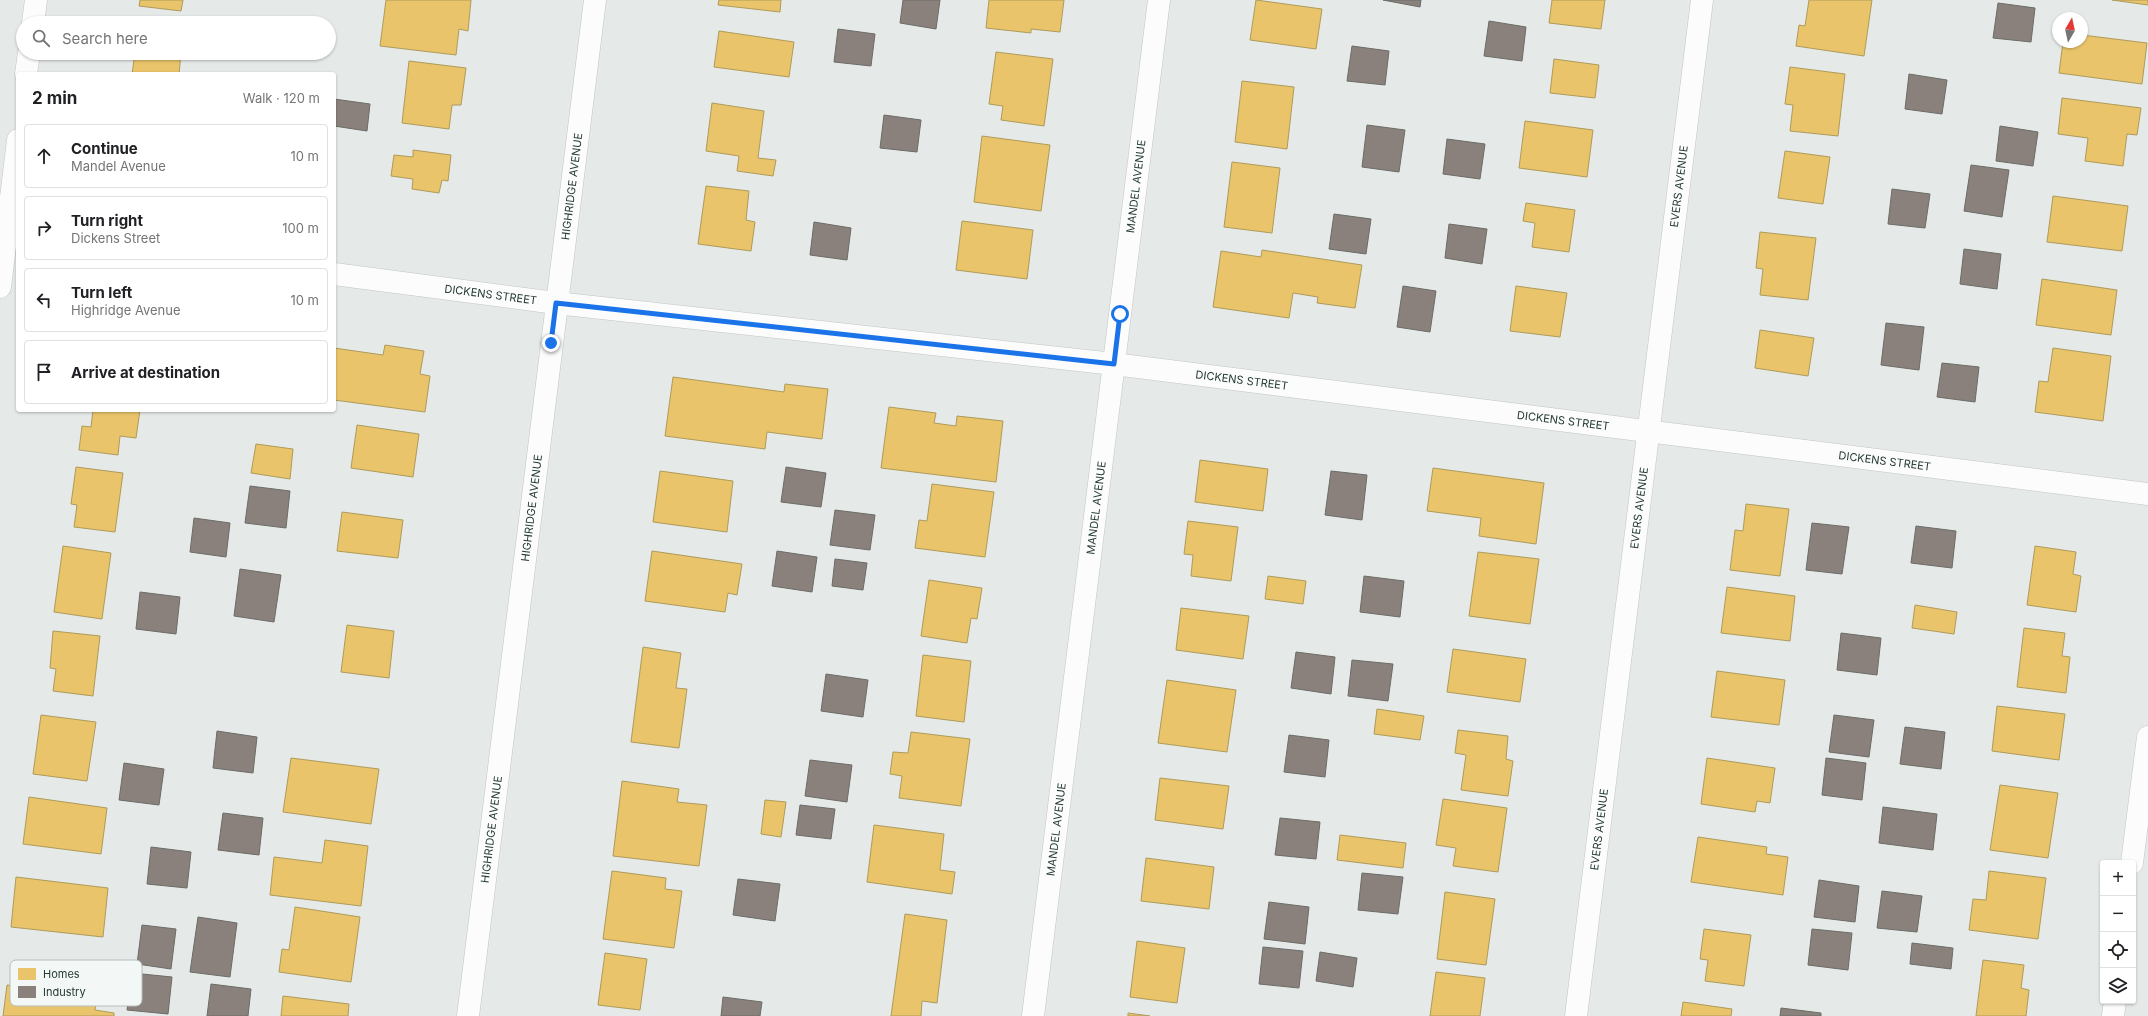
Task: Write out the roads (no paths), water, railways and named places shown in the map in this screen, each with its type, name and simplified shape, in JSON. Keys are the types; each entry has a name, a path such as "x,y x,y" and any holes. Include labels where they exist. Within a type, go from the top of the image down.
{"street":[{"path":"34,16 36,0"},
{"name":"HIGHRIDGE AVENUE","path":"468,1016 595,0"},
{"name":"MANDEL AVENUE","path":"1033,1016 1159,0"},
{"name":"EVERS AVENUE","path":"1576,1016 1702,0"},
{"path":"26,72 28,60"},
{"path":"0,287 16,158"},
{"name":"DICKENS STREET","path":"336,274 556,303 1114,364 2148,494"},
{"path":"2132,860 2148,738"},
{"path":"2113,1016 2115,1004"}]}
